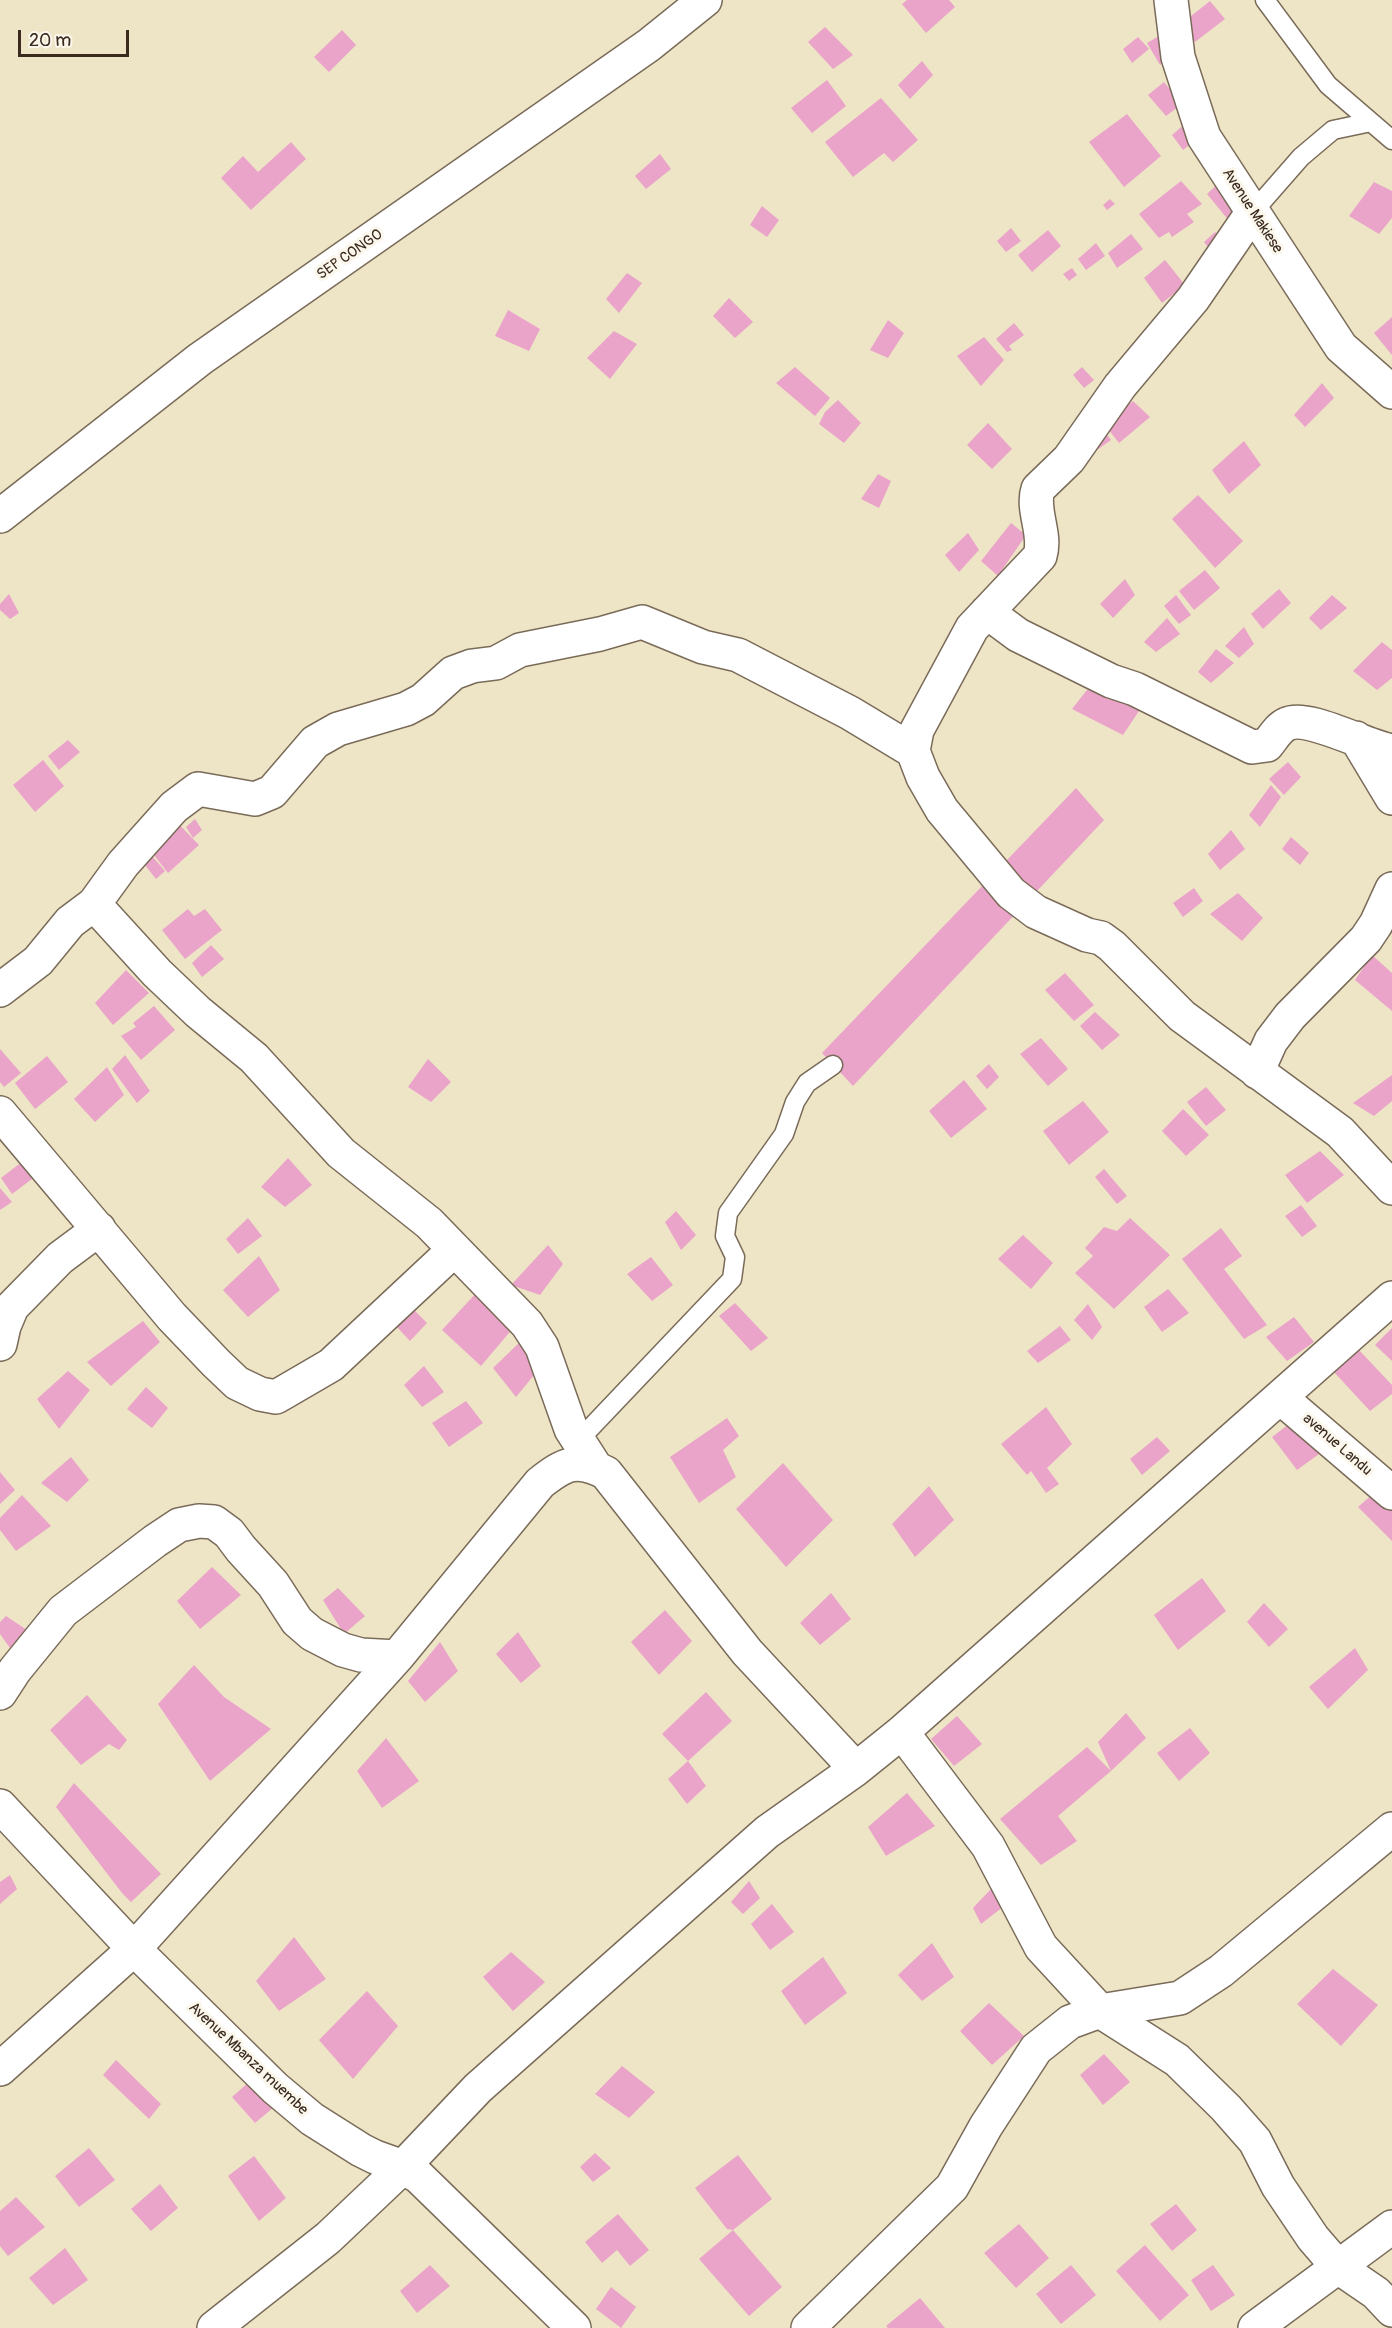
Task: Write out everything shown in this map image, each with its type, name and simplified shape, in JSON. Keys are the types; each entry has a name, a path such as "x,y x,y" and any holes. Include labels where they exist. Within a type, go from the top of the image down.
{"street":[{"name":"SEP CONGO","path":"0,516 200,359 649,45 705,0"},
{"name":"Avenue Makiese","path":"1171,0 1178,57 1204,137 1341,347 1392,392"},
{"path":"1252,213 1193,299 1120,386 1069,459 1038,489 1036,495 1038,524 1042,542 1040,556 972,628 953,659 917,730 913,751 923,777 942,810 1011,893 1036,912 1087,935 1101,938 1133,966 1182,1016 1340,1132 1392,1188"},
{"path":"987,612 1018,635 1111,681 1135,689 1252,747 1267,745 1281,728 1289,723 1325,728 1392,751"},
{"path":"0,990 38,961 70,922 94,904 123,864 174,807 198,789 255,800 272,792 315,742 338,729 406,709 423,700 453,673 472,666 496,663 520,650 600,634 642,622 703,647 738,655 850,713 913,751"},
{"path":"1356,738 1392,798"},
{"path":"1257,1072 1271,1041 1290,1016 1366,939 1376,924 1392,889"},
{"path":"94,904 151,966 198,1012 261,1065 341,1153 429,1224 527,1324 542,1347 571,1429 596,1468"},
{"path":"0,1113 172,1317 237,1383 260,1394 276,1396 331,1365 454,1250"},
{"path":"0,1344 12,1307 60,1258 99,1229"},
{"path":"214,2328 328,2238 403,2167 478,2088 767,1832 856,1769 902,1732 1392,1298"},
{"name":"avenue Landu","path":"1281,1398 1392,1493"},
{"path":"0,2069 134,1949 397,1657 540,1483 557,1470 572,1464 583,1464 606,1473 747,1652 856,1769"},
{"path":"0,1693 15,1670 63,1611 171,1530 179,1525 200,1521 214,1522 229,1533 273,1584 297,1621 312,1634 343,1650 361,1655 397,1657"},
{"path":"902,1732 988,1846 1041,1947 1100,2011 1177,2060 1226,2108 1255,2141 1278,2186 1313,2238 1338,2267 1376,2293 1392,2310"},
{"name":"Avenue Mbanza muembe","path":"0,1806 134,1949 275,2088 312,2119 375,2157 403,2167 418,2178 574,2328"},
{"path":"808,2328 952,2187 991,2118 1036,2049 1070,2022 1100,2011 1180,1998 1221,1971 1392,1829"},
{"path":"1255,2328 1392,2227"}],"lane":[{"path":"1265,0 1328,85 1392,140"},
{"path":"1252,213 1301,157 1333,130 1371,122"},
{"path":"578,1441 732,1279 735,1257 725,1236 728,1213 784,1134 795,1102 807,1083 833,1065"}],"building":[{"path":"907,0 949,0 955,7 926,33 902,4"},
{"path":"1210,1 1225,19 1195,42 1181,24"},
{"path":"825,27 853,55 833,69 808,42"},
{"path":"342,30 356,45 329,72 314,57"},
{"path":"1166,32 1171,57 1160,65 1147,43"},
{"path":"1138,37 1149,49 1132,63 1123,49"},
{"path":"922,61 933,75 910,99 898,85"},
{"path":"827,80 846,106 812,133 791,108"},
{"path":"1164,82 1182,104 1166,116 1148,95"},
{"path":"881,98 918,140 893,162 884,153 853,177 825,142"},
{"path":"1127,114 1161,156 1124,187 1089,142"},
{"path":"1194,116 1197,139 1183,150 1172,135"},
{"path":"291,142 306,159 251,210 221,178 243,156 258,172"},
{"path":"660,154 671,169 646,189 635,176"},
{"path":"1225,177 1249,204 1230,222 1207,194"},
{"path":"1181,181 1202,204 1187,214 1194,222 1172,237 1169,232 1159,238 1139,214"},
{"path":"1374,182 1392,191 1392,218 1379,234 1349,216"},
{"path":"1110,199 1115,204 1107,210 1103,205"},
{"path":"762,206 779,220 767,237 750,225"},
{"path":"1011,228 1021,241 1006,252 997,241"},
{"path":"1048,230 1061,246 1032,272 1018,255"},
{"path":"1215,232 1220,238 1208,247 1204,242"},
{"path":"1131,234 1143,249 1117,268 1108,253"},
{"path":"1096,243 1105,256 1086,270 1078,259"},
{"path":"1165,260 1185,285 1162,303 1144,278"},
{"path":"1072,268 1077,275 1069,281 1063,274"},
{"path":"627,273 642,283 619,313 606,299"},
{"path":"729,298 753,322 735,338 713,316"},
{"path":"508,310 540,329 529,351 495,336"},
{"path":"1392,317 1392,355 1374,333"},
{"path":"888,320 904,333 888,358 870,350"},
{"path":"1014,323 1024,335 1009,346 1012,350 1007,352 996,339"},
{"path":"614,331 637,344 610,379 587,358"},
{"path":"984,337 1004,360 981,386 957,356"},
{"path":"795,367 830,398 815,416 776,383"},
{"path":"1082,367 1094,380 1084,388 1073,375"},
{"path":"1322,383 1334,398 1305,427 1294,415"},
{"path":"838,400 861,423 844,443 819,424 825,412"},
{"path":"1133,401 1150,417 1119,443 1104,424"},
{"path":"988,423 1012,449 992,469 967,445"},
{"path":"1099,424 1111,440 1090,455"},
{"path":"1244,441 1261,465 1229,494 1212,470"},
{"path":"878,474 891,481 879,508 861,499"},
{"path":"1198,495 1243,541 1215,568 1172,519"},
{"path":"1011,523 1026,535 998,576 981,561"},
{"path":"968,533 979,550 959,572 945,555"},
{"path":"1205,570 1220,588 1194,610 1179,591"},
{"path":"1125,579 1135,595 1113,618 1100,604"},
{"path":"1279,589 1291,603 1263,629 1251,614"},
{"path":"9,594 19,613 10,619 0,610 0,604"},
{"path":"1176,595 1191,615 1179,624 1164,606"},
{"path":"1332,595 1347,608 1321,630 1309,618"},
{"path":"1167,618 1180,634 1156,652 1144,642"},
{"path":"1244,627 1254,644 1239,658 1225,646"},
{"path":"1382,642 1392,650 1392,678 1377,690 1353,671"},
{"path":"1216,649 1234,663 1211,683 1198,672"},
{"path":"1094,681 1145,702 1123,735 1072,709"},
{"path":"68,740 80,752 59,770 48,756"},
{"path":"43,760 64,786 35,812 13,785"},
{"path":"1288,762 1301,777 1284,795 1269,779"},
{"path":"1271,785 1281,797 1260,827 1249,815"},
{"path":"1076,788 1104,820 853,1086 822,1053"},
{"path":"172,817 199,845 168,873 146,845"},
{"path":"195,819 202,830 193,838 186,827"},
{"path":"1231,830 1245,849 1220,870 1208,854"},
{"path":"1291,837 1309,853 1300,865 1282,849"},
{"path":"153,857 165,871 156,879 144,864"},
{"path":"1194,888 1203,901 1183,917 1173,903"},
{"path":"1238,893 1263,918 1242,941 1210,914"},
{"path":"188,909 194,916 205,909 222,930 185,959 162,930"},
{"path":"211,945 224,959 202,977 192,963"},
{"path":"1372,955 1392,973 1392,1011 1355,980"},
{"path":"126,970 149,993 113,1025 95,1003"},
{"path":"1065,973 1094,1005 1074,1021 1045,990"},
{"path":"154,1006 175,1030 141,1060 121,1036 136,1027 133,1023"},
{"path":"1095,1012 1120,1035 1102,1050 1080,1026"},
{"path":"1041,1038 1068,1069 1048,1086 1020,1054"},
{"path":"0,1049 21,1073 4,1087 0,1082"},
{"path":"125,1055 150,1091 137,1103 112,1069"},
{"path":"47,1056 68,1082 35,1109 15,1083"},
{"path":"428,1059 451,1082 431,1102 408,1087"},
{"path":"989,1064 999,1077 987,1089 976,1076"},
{"path":"107,1067 124,1095 95,1122 74,1099"},
{"path":"1392,1075 1392,1101 1374,1116 1353,1103"},
{"path":"964,1080 987,1109 951,1138 929,1111"},
{"path":"1206,1087 1226,1110 1206,1126 1187,1102"},
{"path":"1083,1101 1109,1132 1069,1165 1043,1131"},
{"path":"1183,1109 1209,1135 1186,1156 1162,1131"},
{"path":"1320,1151 1344,1175 1307,1203 1285,1175"},
{"path":"288,1158 312,1185 285,1207 261,1187"},
{"path":"23,1161 36,1176 12,1194 1,1178"},
{"path":"1104,1169 1127,1196 1117,1204 1095,1177"},
{"path":"0,1188 12,1202 0,1210"},
{"path":"1301,1205 1317,1226 1302,1237 1285,1216"},
{"path":"676,1211 696,1235 681,1250 665,1222"},
{"path":"248,1218 262,1236 238,1254 226,1239"},
{"path":"1130,1218 1170,1255 1114,1309 1075,1273 1093,1256 1085,1248 1104,1227 1117,1231"},
{"path":"1221,1228 1242,1256 1224,1269 1267,1325 1244,1339 1182,1259"},
{"path":"1023,1235 1053,1263 1031,1289 998,1259"},
{"path":"548,1245 563,1264 540,1295 511,1285"},
{"path":"259,1256 280,1290 248,1317 223,1290"},
{"path":"651,1257 673,1285 652,1301 627,1274"},
{"path":"1168,1289 1189,1313 1162,1332 1144,1307"},
{"path":"478,1291 514,1327 481,1366 442,1330"},
{"path":"403,1299 427,1323 410,1341 395,1325"},
{"path":"735,1303 768,1338 751,1351 719,1316"},
{"path":"1088,1304 1102,1327 1092,1340 1074,1320"},
{"path":"1294,1317 1314,1342 1287,1361 1266,1337"},
{"path":"143,1321 160,1342 111,1386 87,1362"},
{"path":"1060,1326 1071,1340 1038,1363 1027,1351"},
{"path":"1392,1328 1392,1361 1375,1345"},
{"path":"522,1340 539,1369 516,1397 493,1368"},
{"path":"1359,1350 1392,1385 1392,1394 1370,1411 1333,1371"},
{"path":"424,1366 444,1392 422,1407 404,1385"},
{"path":"68,1371 90,1390 59,1429 37,1399"},
{"path":"146,1387 168,1408 152,1428 127,1409"},
{"path":"466,1401 483,1423 449,1447 432,1423"},
{"path":"1046,1407 1072,1444 1047,1468 1059,1484 1046,1493 1031,1471 1027,1475 1001,1444"},
{"path":"727,1418 739,1436 723,1450 736,1477 699,1503 670,1457"},
{"path":"1293,1421 1319,1454 1297,1470 1272,1437"},
{"path":"1157,1437 1170,1451 1142,1475 1130,1459"},
{"path":"71,1457 89,1480 67,1502 41,1483"},
{"path":"783,1463 833,1520 786,1567 736,1509"},
{"path":"0,1472 15,1490 0,1504"},
{"path":"929,1486 954,1520 915,1557 892,1524"},
{"path":"1374,1493 1392,1510 1392,1541 1358,1507"},
{"path":"22,1495 51,1526 16,1551 0,1530 0,1518"},
{"path":"212,1567 241,1595 200,1629 177,1601"},
{"path":"1202,1578 1226,1611 1178,1650 1154,1615"},
{"path":"338,1588 365,1616 344,1634 323,1600"},
{"path":"831,1593 851,1619 820,1645 800,1623"},
{"path":"1264,1603 1288,1629 1269,1647 1247,1622"},
{"path":"665,1610 692,1641 659,1675 631,1642"},
{"path":"6,1616 27,1630 10,1648 0,1634 0,1622"},
{"path":"518,1632 541,1666 521,1683 496,1654"},
{"path":"440,1642 458,1671 425,1702 408,1681"},
{"path":"1355,1648 1368,1670 1328,1709 1309,1687"},
{"path":"194,1665 224,1697 271,1729 210,1781 158,1704"},
{"path":"706,1692 732,1721 688,1761 662,1734"},
{"path":"87,1695 127,1740 119,1750 109,1744 81,1765 50,1730"},
{"path":"1126,1713 1146,1738 1111,1771 1098,1742"},
{"path":"957,1716 982,1744 954,1766 931,1739"},
{"path":"1190,1728 1210,1753 1179,1781 1157,1753"},
{"path":"386,1738 419,1781 382,1808 357,1771"},
{"path":"1087,1747 1111,1771 1058,1816 1077,1841 1041,1865 1000,1819"},
{"path":"688,1761 706,1786 687,1804 668,1779"},
{"path":"74,1783 161,1874 131,1902 56,1807"},
{"path":"907,1793 935,1826 886,1856 868,1827"},
{"path":"10,1875 17,1889 0,1904 0,1882"},
{"path":"749,1881 760,1898 743,1914 731,1902"},
{"path":"991,1889 1008,1903 981,1924 973,1908"},
{"path":"772,1904 794,1932 770,1950 751,1924"},
{"path":"294,1937 326,1979 279,2011 256,1981"},
{"path":"932,1943 954,1977 922,2001 898,1975"},
{"path":"511,1952 545,1982 513,2011 483,1977"},
{"path":"823,1957 847,1993 805,2025 781,1991"},
{"path":"1333,1969 1378,2005 1341,2046 1297,2004"},
{"path":"367,1991 398,2026 353,2079 319,2040"},
{"path":"989,2003 1024,2036 992,2065 960,2031"},
{"path":"1104,2054 1130,2082 1103,2105 1080,2075"},
{"path":"116,2060 161,2104 149,2119 103,2075"},
{"path":"622,2066 655,2092 629,2118 595,2094"},
{"path":"249,2082 274,2107 255,2123 232,2097"},
{"path":"89,2148 115,2180 79,2207 55,2176"},
{"path":"595,2153 611,2168 593,2182 580,2167"},
{"path":"738,2155 772,2199 733,2230 727,2229 695,2188"},
{"path":"254,2156 286,2198 259,2221 228,2176"},
{"path":"160,2184 178,2208 151,2231 131,2209"},
{"path":"16,2197 45,2227 8,2256 0,2246 0,2211"},
{"path":"1176,2204 1197,2230 1172,2251 1150,2224"},
{"path":"618,2214 649,2250 630,2266 617,2250 602,2263 585,2242"},
{"path":"1019,2224 1049,2258 1016,2288 984,2253"},
{"path":"733,2230 782,2287 749,2316 699,2259"},
{"path":"1145,2245 1189,2295 1160,2321 1116,2271"},
{"path":"65,2248 88,2280 53,2305 29,2278"},
{"path":"430,2265 450,2286 417,2313 400,2291"},
{"path":"1071,2265 1096,2295 1061,2324 1036,2294"},
{"path":"1213,2265 1235,2295 1211,2311 1191,2280"},
{"path":"611,2287 636,2307 621,2328 596,2309"},
{"path":"920,2298 945,2328 888,2328 886,2326"}]}
